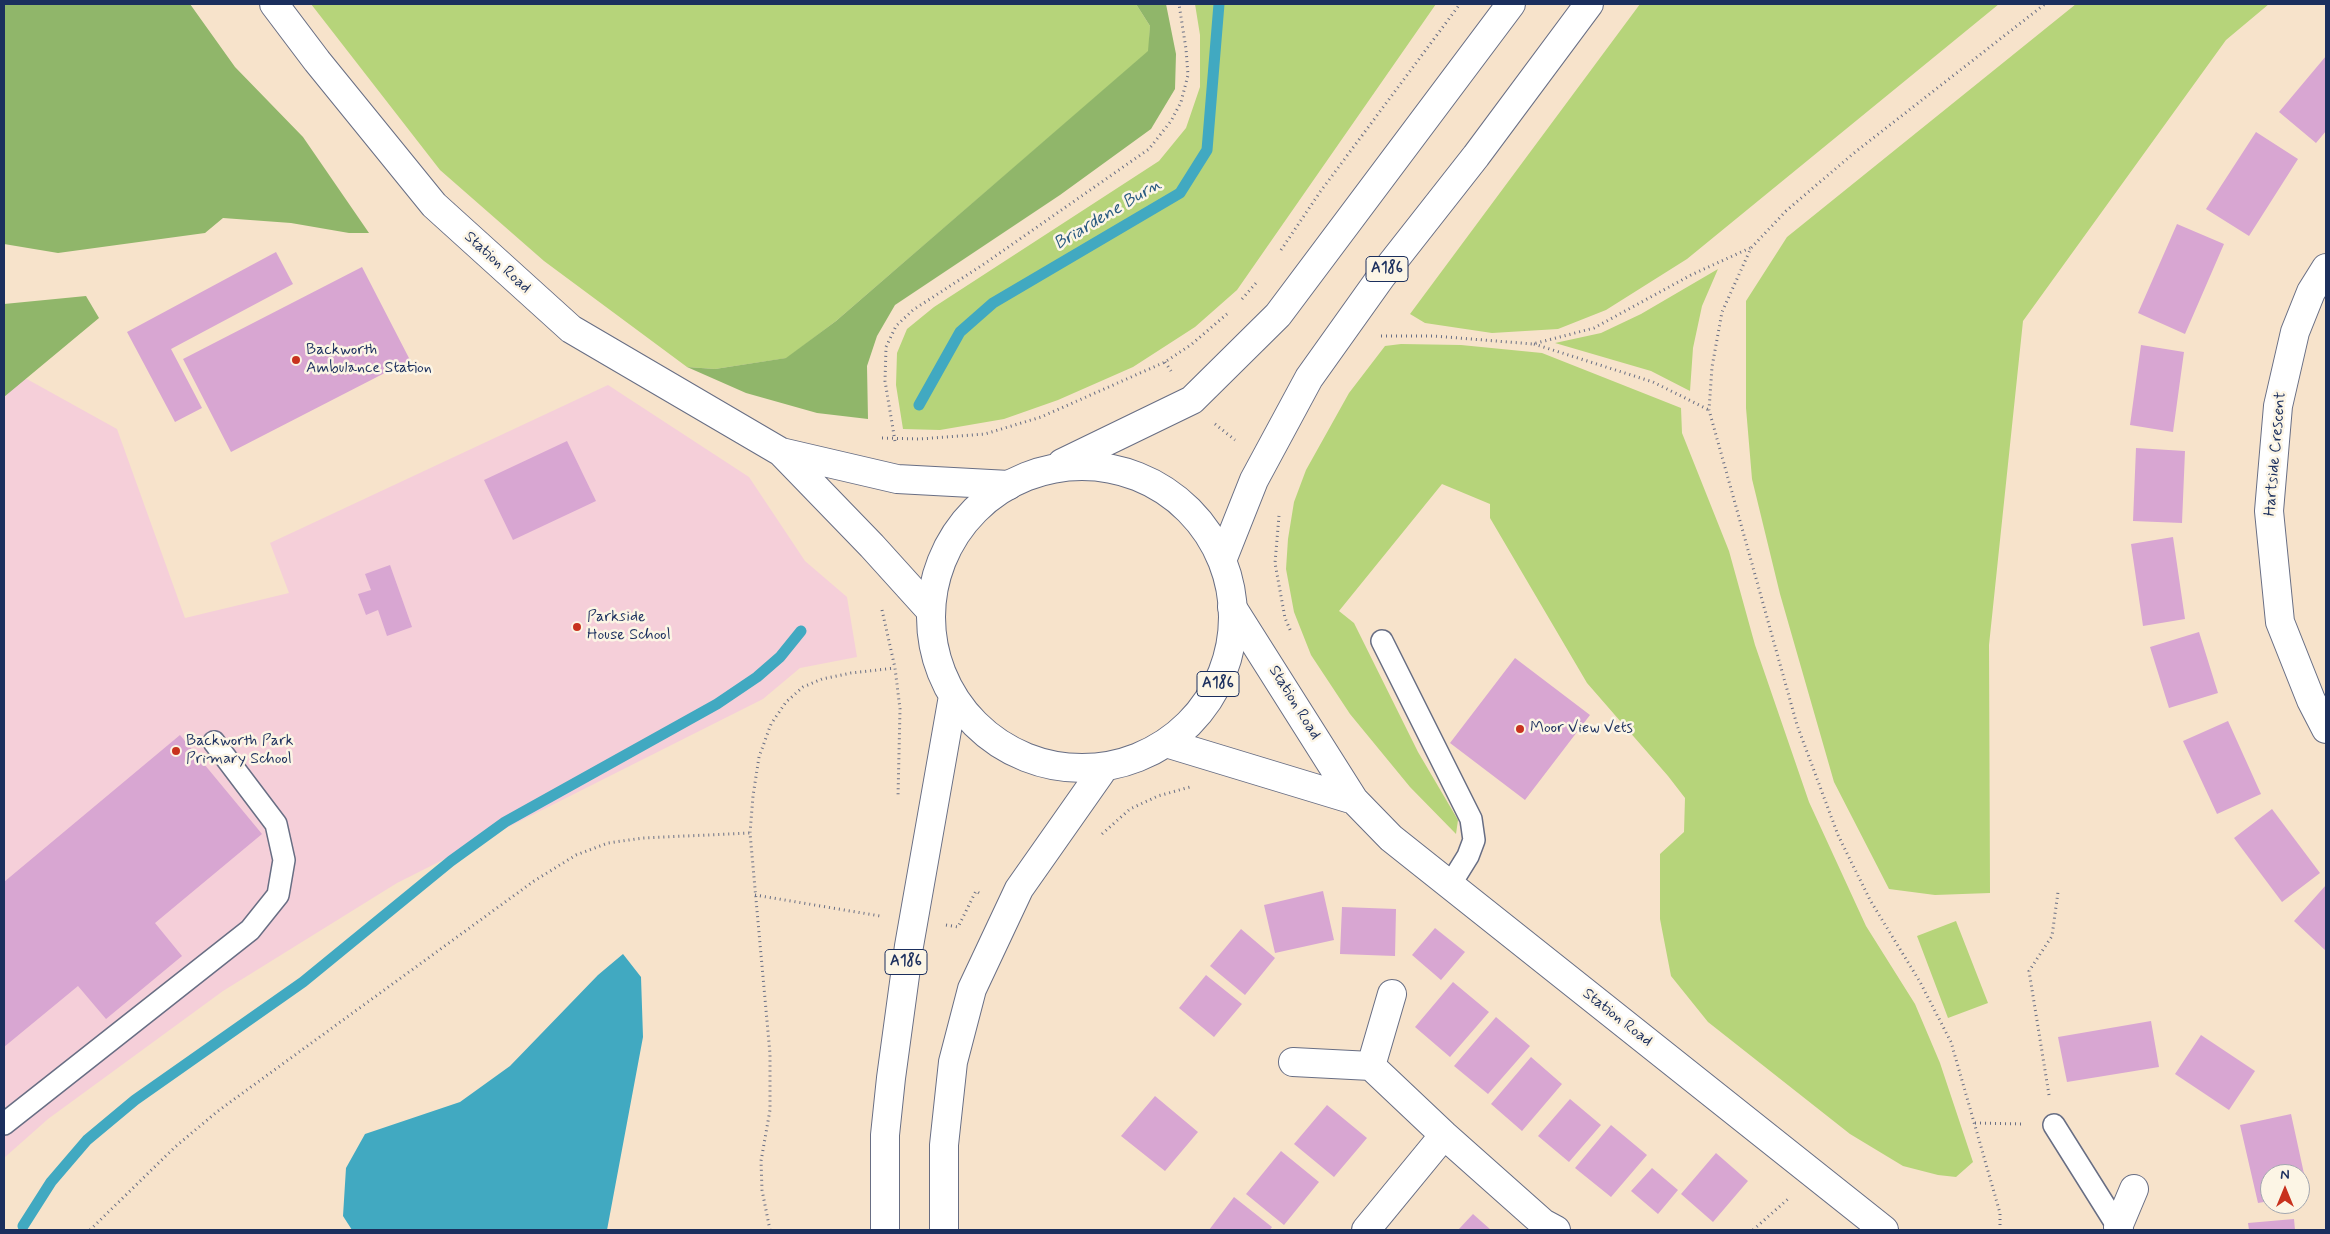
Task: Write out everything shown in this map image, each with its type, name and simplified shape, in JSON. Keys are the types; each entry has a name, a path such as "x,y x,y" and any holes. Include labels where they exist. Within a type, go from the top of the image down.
{"main road":[{"name":"Station Road","path":"274,4 317,61 434,205 571,329 781,452"},
{"name":"A186","path":"1054,466 1100,465 1131,472 1163,488 1188,510 1223,558 1231,589 1232,641 1224,674 1202,710 1166,743 1133,759 1104,768 1046,765 1002,746 973,722 953,696 944,677 932,642 929,609 940,564 963,524 987,500 1009,485 1054,466 1192,400 1278,315 1512,4"},
{"name":"A186","path":"1223,558 1254,480 1309,378 1381,277 1589,4"},
{"name":"Hartside Crescent","path":"2326,268 2311,292 2295,332 2278,406 2269,511 2280,622 2311,700 2326,729"},
{"path":"781,452 897,479 1009,485"},
{"path":"781,452 872,546 929,609"},
{"name":"Station Road","path":"1232,607 1354,800 1391,838 1884,1230"},
{"name":"A186","path":"885,1230 885,1135 891,1078 909,946 953,696"},
{"name":"Station Road","path":"1166,743 1354,800"},
{"path":"944,1230 944,1145 953,1062 972,989 1020,889 1104,768"},
{"path":"1371,1066 1392,994"},
{"path":"1293,1062 1371,1066 1444,1135 1543,1223 1556,1230"},
{"path":"1366,1230 1444,1135"},
{"path":"2119,1229 2134,1189"}],"lane":[{"path":"1382,642 1471,819 1474,840 1468,856 1450,885"},
{"path":"4,1124 250,930 278,895 284,860 276,824 214,742"},
{"path":"2054,1125 2119,1229"}],"path":[{"path":"1179,4 1188,75 1181,102 1170,121 1149,149 984,264 913,310 896,326 886,347 885,381 895,439 985,434 1041,417 1165,362 1192,344 1228,313"},
{"path":"1277,255 1320,192 1460,4"},
{"path":"2000,1230 2000,1213 1951,1042 1920,982 1870,900 1835,826 1797,725 1709,410 1712,367 1722,312 1751,248 1786,211 1854,153 2045,4"},
{"path":"1533,344 1594,328 1691,275 1751,248"},
{"path":"1235,306 1260,278"},
{"path":"1377,336 1434,336 1533,344 1653,382 1709,410"},
{"path":"1280,513 1275,563 1285,618 1292,635"},
{"path":"770,1230 762,1190 761,1161 770,1110 770,1054 750,833 759,757 771,724 786,702 803,688 822,679 851,673 895,668"},
{"path":"1097,838 1130,809 1158,796 1195,787"},
{"path":"90,1230 175,1147 218,1111 526,886 576,855 608,843 643,838 750,833"},
{"path":"1975,1123 2054,1125 2029,971 2052,936 2058,892"},
{"path":"1753,1230 1815,1175"}],"shaded area":[{"path":"25,378 117,429 185,618 289,593 270,543 608,385 749,477 805,561 847,597 857,657 800,668 763,699 397,883 223,991 48,1119 4,1158 4,382"}],"green space":[{"path":"4,4 190,4 235,67 303,137 369,233 349,233 291,223 223,218 205,233 58,253 4,244"},
{"path":"311,4 1136,4 1150,26 1149,51 836,321 787,358 715,369 687,367 544,261 440,170"},
{"path":"1136,4 1166,4 1176,54 1175,89 1151,129 1060,195 895,305 877,336 867,366 868,419 817,413 746,393 687,367 715,369 786,358 836,321 1148,51 1150,26"},
{"path":"1195,4 1436,4 1237,290 1195,327 1133,367 1058,400 1004,419 940,430 903,429 896,385 897,353 907,329 934,307 1159,161 1186,128 1200,87 1200,35"},
{"path":"1640,4 1999,4 1687,259 1606,310 1558,329 1492,333 1425,323 1410,314"},
{"path":"2076,4 2269,4 2226,40 2023,321 1989,645 1990,893 1935,895 1889,889 1834,782 1780,594 1752,479 1746,408 1746,301 1787,237"},
{"path":"1718,269 1702,306 1693,348 1690,391 1651,371 1555,343 1601,333 1641,314"},
{"path":"86,296 99,318 4,397 4,304"},
{"path":"1401,344 1461,345 1542,353 1681,408 1682,433 1729,551 1755,645 1809,802 1866,926 1915,1004 1940,1063 1973,1162 1956,1177 1938,1175 1903,1166 1850,1134 1708,1022 1671,976 1660,919 1660,854 1684,832 1685,798 1587,683 1490,518 1490,504 1442,484 1339,611 1354,623 1418,752 1458,820 1456,834 1410,787 1350,714 1311,655 1294,612 1286,569 1288,539 1294,502 1306,470 1349,393 1385,346"},
{"path":"1956,921 1988,1003 1948,1018 1917,936"}],"water":[{"path":"623,954 641,977 643,1037 607,1230 352,1230 343,1216 346,1168 365,1134 460,1102 510,1066 598,975"}],"building":[{"path":"2326,56 2326,131 2316,143 2279,112"},
{"path":"2256,132 2298,159 2249,236 2206,209"},
{"path":"2177,224 2224,244 2185,334 2138,313"},
{"path":"276,252 293,284 171,349 202,408 175,422 127,332"},
{"name":"Backworth Ambulance Station","path":"362,267 410,360 231,452 183,359"},
{"path":"2141,345 2184,352 2173,432 2130,425"},
{"path":"567,441 596,501 513,540 484,480"},
{"path":"2136,448 2185,451 2182,523 2133,521"},
{"path":"2173,537 2185,619 2143,626 2131,544"},
{"path":"390,565 412,627 387,636 378,610 366,615 358,594 371,590 365,574"},
{"path":"2199,632 2218,693 2169,708 2150,647"},
{"name":"Moor View Vets","path":"1515,658 1590,715 1525,800 1450,743"},
{"path":"2228,721 2261,794 2217,814 2183,741"},
{"path":"180,735 262,834 155,923 182,956 106,1019 78,986 4,1047 4,882"},
{"path":"2272,809 2320,873 2282,902 2234,838"},
{"path":"2326,885 2326,951 2294,921"},
{"path":"1323,891 1334,940 1275,953 1264,905"},
{"path":"1342,907 1396,909 1395,956 1340,954"},
{"path":"1435,928 1465,952 1441,980 1412,955"},
{"path":"1241,929 1275,958 1245,995 1210,966"},
{"path":"1206,975 1242,1004 1214,1037 1179,1008"},
{"path":"1453,982 1489,1012 1450,1057 1415,1027"},
{"path":"1496,1017 1530,1046 1488,1094 1454,1066"},
{"path":"2151,1021 2159,1067 2067,1082 2058,1037"},
{"path":"2201,1035 2255,1071 2229,1110 2175,1074"},
{"path":"1531,1057 1562,1084 1522,1131 1491,1104"},
{"path":"1155,1096 1198,1132 1165,1171 1121,1136"},
{"path":"1570,1099 1601,1125 1569,1162 1538,1136"},
{"path":"1327,1105 1367,1138 1334,1177 1294,1144"},
{"path":"2291,1114 2302,1164 2260,1164 2260,1203 2258,1203 2240,1125"},
{"path":"1611,1125 1647,1155 1611,1197 1575,1168"},
{"path":"1281,1151 1319,1182 1284,1225 1246,1194"},
{"path":"1716,1153 1748,1181 1713,1222 1681,1194"},
{"path":"1652,1168 1678,1190 1658,1214 1631,1191"},
{"path":"1234,1197 1272,1227 1270,1230 1209,1230"},
{"path":"1473,1214 1491,1230 1458,1230"},
{"path":"2294,1219 2295,1230 2249,1230 2248,1223"}],"waterway":[{"name":"Briardene Burn","path":"919,405 960,332 993,303 1180,193 1207,150 1219,4"},
{"path":"23,1226 51,1182 87,1140 135,1100 303,982 451,861 505,822 717,704 757,677 780,657 801,631"}],"place":[{"name":"Backworth Ambulance Station","path":"296,360"},
{"name":"Parkside House School","path":"577,627"},
{"name":"Moor View Vets","path":"1520,729"},
{"name":"Backworth Park Primary School","path":"176,751"}]}
